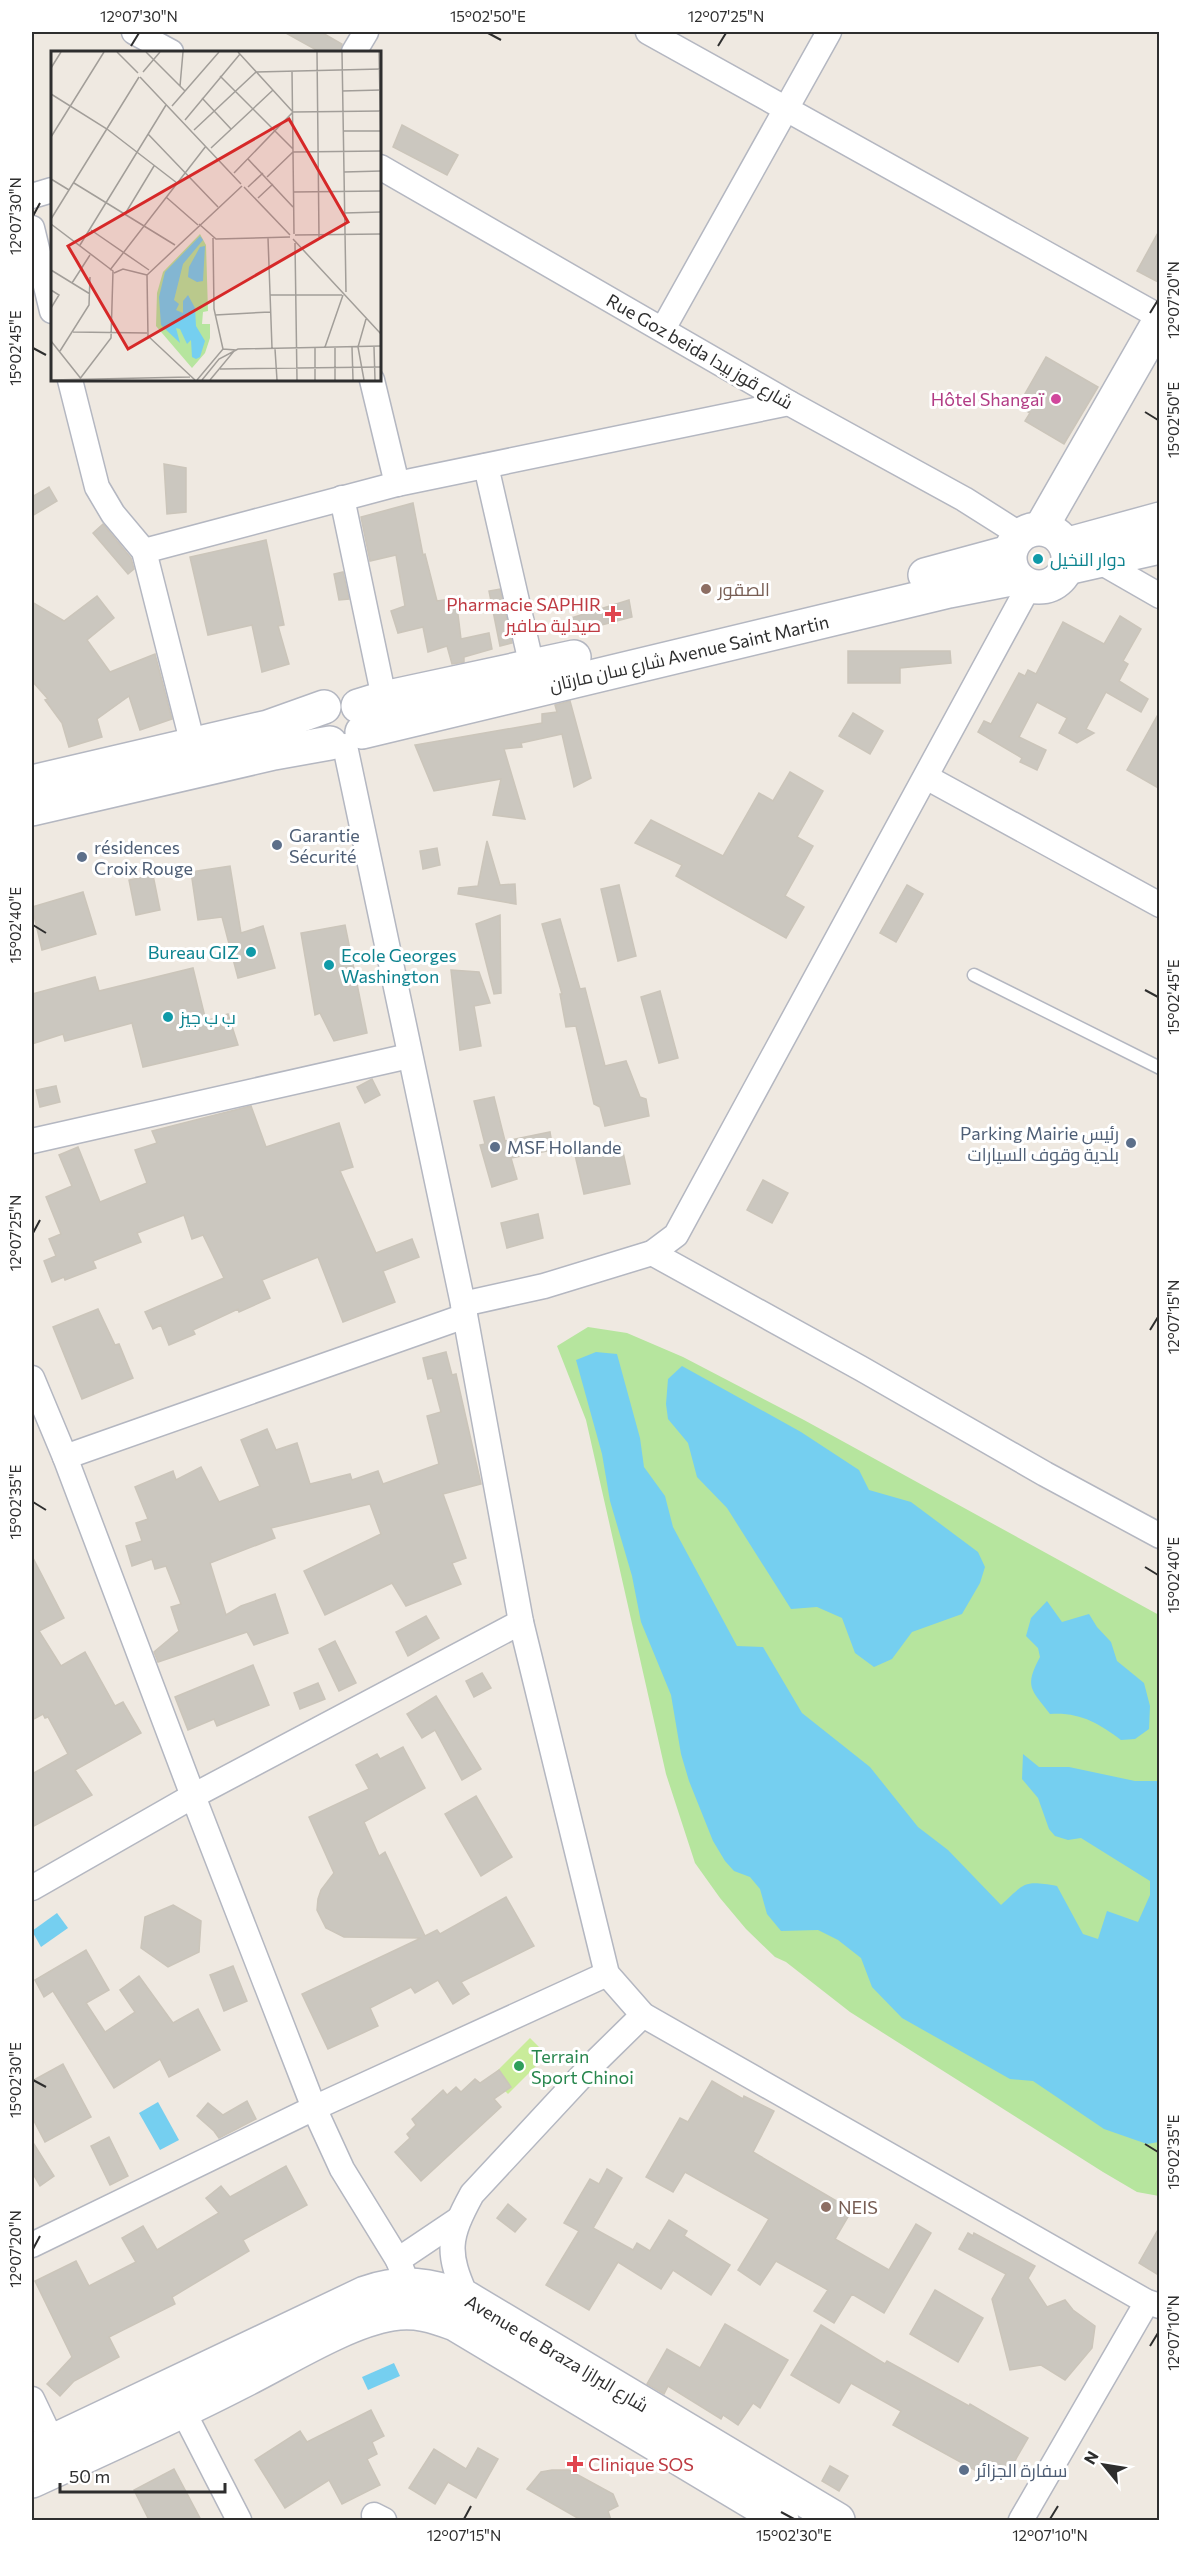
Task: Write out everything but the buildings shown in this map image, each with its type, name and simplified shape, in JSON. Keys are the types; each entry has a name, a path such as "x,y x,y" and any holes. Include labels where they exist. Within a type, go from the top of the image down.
{"main road":[{"path":"1039,554 1160,318"},
{"path":"1039,554 1160,365"},
{"name":"شارع سان مارتان Avenue Saint Martin","path":"356,725 938,594 1039,554 1160,519"},
{"name":"شارع سان مارتان Avenue Saint Martin","path":"32,809 274,753 532,667 943,571 1039,554 1099,561 1160,547"},
{"path":"32,782 268,727 324,707 318,717 318,726 324,738 356,725"},
{"name":"Avenue de Braza شارع البرازا","path":"42,2446 365,2294 385,2286 438,2287 467,2298 838,2520"},
{"name":"Avenue de Braza شارع البرازا","path":"32,2481 183,2411 344,2330 374,2318 393,2314 408,2286"},
{"name":"Avenue de Braza شارع البرازا","path":"408,2286 455,2324 782,2520"}],"street":[{"path":"134,32 169,51"},
{"path":"355,51 366,32"},
{"path":"648,32 1160,318"},
{"path":"663,329 829,32"},
{"name":"Rue Goz beida شارع قوز بيدا","path":"381,168 789,403 964,499 1039,554"},
{"path":"32,196 51,190"},
{"path":"32,228 51,307"},
{"path":"70,381 96,487 112,514 144,551 193,745"},
{"path":"372,381 397,484"},
{"path":"144,551 397,484 789,403"},
{"path":"486,466 532,667"},
{"path":"342,498 356,725 409,1056 464,1310 521,1622 607,1974 643,2015 1153,2304 1021,2520"},
{"path":"65,1458 464,1310 652,1253 676,1235 926,777 1039,554"},
{"path":"1099,561 1160,596"},
{"path":"926,777 1160,905"},
{"path":"32,1140 409,1056"},
{"path":"652,1253 862,1369 1045,1474 1160,1536"},
{"path":"32,1378 65,1458 192,1796 314,2108 342,2169 408,2286 459,2218 472,2194 591,2066 643,2015"},
{"path":"32,1888 192,1796 521,1622"},
{"path":"32,2246 314,2108 607,1974"},
{"path":"459,2218 451,2244 454,2270 467,2298"},
{"path":"32,2400 42,2446"},
{"path":"183,2411 239,2520"}],"lane":[{"path":"974,975 1160,1068"}],"green space":[{"path":"588,1327 627,1333 683,1357 804,1420 1159,1615 1159,2196 1137,2192 1103,2172 850,2012 786,1962 775,1957 746,1929 695,1863 666,1774 586,1420 557,1346"},
{"name":"Terrain Sport Chinoi","path":"530,2038 547,2055 508,2094 491,2077"}],"water":[{"path":"596,1352 617,1354 640,1438 644,1467 665,1496 673,1527 737,1646 763,1647 802,1713 870,1767 918,1827 948,1850 1001,1905 1025,1885 1037,1883 1057,1886 1083,1934 1098,1939 1107,1911 1138,1922 1150,1895 1150,1881 1081,1838 1068,1840 1055,1836 1049,1829 1038,1798 1022,1779 1023,1754 1039,1767 1069,1767 1135,1781 1159,1781 1159,2142 1147,2144 1104,2129 1033,2081 1010,2079 902,2018 872,1987 861,1958 838,1940 818,1930 781,1931 767,1914 760,1889 750,1877 734,1871 725,1861 713,1841 689,1781 681,1754 671,1695 641,1622 632,1576 610,1501 602,1454 576,1360"},
{"path":"682,1366 801,1432 859,1470 869,1490 911,1502 978,1552 985,1567 980,1583 962,1614 912,1632 892,1659 874,1667 855,1653 842,1618 817,1607 791,1609 727,1508 697,1477 688,1443 668,1419 666,1404 668,1379"},
{"path":"1047,1601 1062,1622 1089,1614 1111,1642 1117,1661 1144,1683 1150,1706 1149,1729 1135,1739 1121,1740 1104,1728 1080,1717 1050,1714 1034,1693 1032,1675 1040,1657 1038,1648 1026,1636 1031,1618"},
{"path":"57,1913 68,1928 41,1947 32,1931"},
{"path":"158,2102 179,2140 160,2150 139,2113"},
{"path":"394,2363 400,2376 368,2390 362,2377"}],"place":[{"name":"Hôtel Shangaï","path":"1056,399"},
{"name":"دوار النخيل","path":"1038,559"},
{"name":"الصقور","path":"706,589"},
{"name":"Pharmacie SAPHIR صيدلية صافير","path":"613,614"},
{"name":"Garantie Sécurité","path":"277,845"},
{"name":"résidences Croix Rouge","path":"82,857"},
{"name":"Bureau GIZ","path":"251,952"},
{"name":"Ecole Georges Washington","path":"329,965"},
{"name":"ب ب جيز","path":"168,1017"},
{"name":"Parking Mairie رئيس بلدية وقوف السيارات","path":"1131,1143"},
{"name":"MSF Hollande","path":"495,1147"},
{"name":"Terrain Sport Chinoi","path":"519,2066"},
{"name":"NEIS","path":"826,2207"},
{"name":"Clinique SOS","path":"575,2464"},
{"name":"سفارة الجزائر","path":"964,2470"}]}
